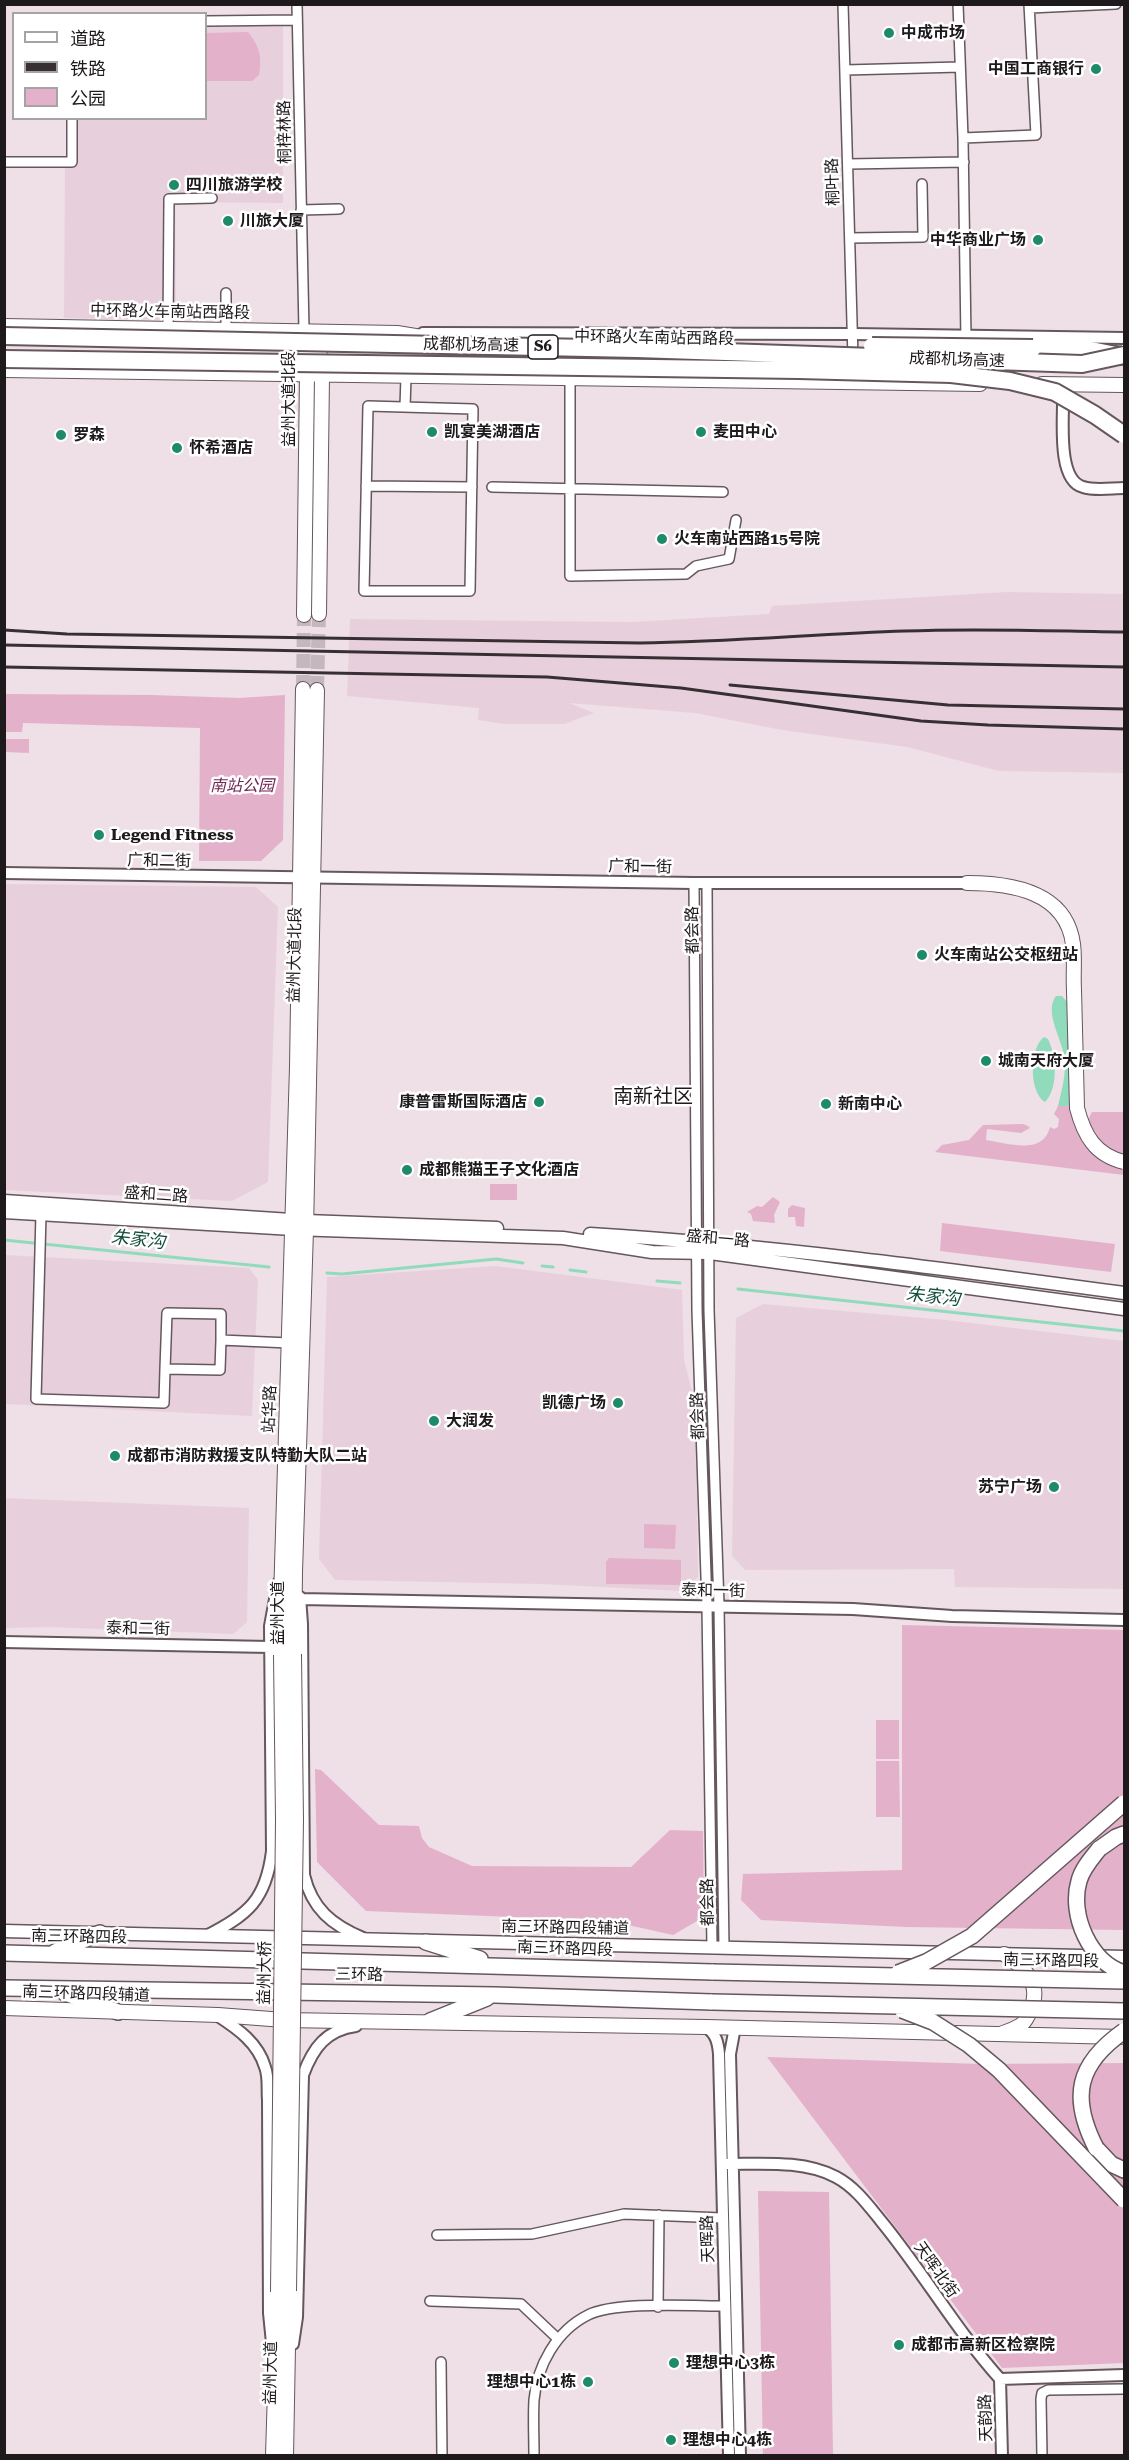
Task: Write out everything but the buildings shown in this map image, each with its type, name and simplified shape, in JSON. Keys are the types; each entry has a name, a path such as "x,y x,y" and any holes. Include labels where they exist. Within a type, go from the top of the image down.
{"highway":[{"name":"成都机场高速","path":"4,336 637,349 1082,364 1125,355"},
{"path":"637,349 797,346 1081,348 1125,355"},
{"name":"成都机场高速","path":"4,360 951,374 1010,381 1055,392 1095,414 1125,435"},
{"path":"890,1976 926,1962 972,1936 1125,1803"},
{"path":"1125,1834 1116,1837 1099,1849 1088,1863 1079,1880 1076,1901 1078,1919 1093,1948 1104,1962 1125,1973"},
{"path":"50,1954 100,1934"},
{"path":"426,1942 497,1965"},
{"name":"南三环路四段","path":"4,1953 1125,1981"},
{"name":"三环路","path":"4,1988 495,1995 891,2006"},
{"path":"50,1989 118,2012"},
{"path":"430,2021 495,1995"},
{"path":"891,2006 1125,2011"},
{"path":"891,2006 933,2022 969,2044 999,2070 1125,2200"},
{"path":"1125,2031 1095,2055 1085,2073 1080,2107 1085,2127 1096,2148 1111,2164 1125,2170"}],"main road":[{"name":"中环路火车南站西路段","path":"4,326 396,333 515,352 1125,362"},
{"name":"益州大道北段","path":"304,330 307,375 304,615"},
{"name":"益州大道北段","path":"304,330 318,339 322,376 319,614"},
{"path":"4,370 1125,385"},
{"name":"益州大道北段","path":"300,1225 310,689"},
{"path":"967,883 1025,889 1050,903 1068,926 1073,943 1077,1108 1081,1123 1097,1149 1105,1155 1125,1161"},
{"name":"盛和二路","path":"4,1201 300,1225"},
{"path":"4,1212 300,1225"},
{"name":"盛和一路","path":"300,1225 563,1238 652,1252 697,1246 761,1249 968,1271 1125,1293"},
{"name":"站华路","path":"288,1572 289,1343 300,1225"},
{"name":"站华路","path":"281,1599 288,1572 300,1225"},
{"name":"盛和一路","path":"710,1247 1125,1309"},
{"name":"益州大道","path":"282,1652 288,1572"},
{"name":"益州大道","path":"281,1599 282,1652"},
{"name":"益州大桥","path":"282,1652 296,1820 284,2291"},
{"name":"南三环路四段辅道","path":"4,1931 1125,1957"},
{"path":"1002,2034 1021,2025 1028,2016 1035,1989 1029,1974 1004,1954"},
{"name":"南三环路四段辅道","path":"4,2008 284,2020 735,2027 1125,2037"},
{"name":"益州大道","path":"273,2456 281,2373 284,2291"},
{"name":"益州大道","path":"281,2373 286,2456"}],"street":[{"name":"桐梓林路","path":"297,4 304,330"},
{"name":"桐叶路","path":"843,4 854,358"},
{"path":"958,4 964,162 966,361"},
{"path":"963,138 1036,135 1030,6 1116,4"},
{"path":"207,21 297,20"},
{"path":"845,70 960,67"},
{"path":"4,162 72,162 72,120"},
{"path":"848,164 964,162"},
{"path":"850,238 924,237 922,184"},
{"path":"168,329 169,198 212,198"},
{"path":"301,210 339,210"},
{"path":"226,293 226,329"},
{"path":"396,333 853,334 1125,338"},
{"path":"405,407 406,376"},
{"path":"570,378 570,576 686,574 696,566 729,559 736,520"},
{"path":"1063,384 1065,466 1070,480 1082,488 1125,488"},
{"path":"368,406 405,407 473,409 470,591 364,591 368,406"},
{"path":"366,486 472,487"},
{"path":"492,487 723,492"},
{"name":"广和二街","path":"4,873 307,878"},
{"name":"广和一街","path":"307,878 694,883 967,883"},
{"name":"都会路","path":"694,883 697,1246 718,1947"},
{"name":"都会路","path":"707,883 709,1310 719,1606 718,1947"},
{"path":"41,1214 36,1399 164,1403 165,1369 167,1313 220,1314 220,1370 165,1369"},
{"path":"221,1340 289,1343"},
{"path":"288,1572 300,1599 304,1875 311,1896 332,1921 341,1928 369,1940"},
{"path":"204,1937 229,1924 251,1907 263,1890 270,1868 282,1652 272,1610 288,1572"},
{"name":"泰和一街","path":"300,1599 853,1608 952,1616 1125,1620"},
{"name":"泰和二街","path":"4,1642 282,1652"},
{"path":"270,1868 279,1886 287,1888 300,1884 304,1875"},
{"path":"218,2016 245,2034 259,2052 266,2068 269,2313 281,2373"},
{"path":"281,2373 297,2317 303,2075 308,2061 327,2035 343,2028 430,2021"},
{"name":"天晖路","path":"706,2027 713,2032 719,2048 727,2164 740,2456"},
{"name":"天晖路","path":"729,2456 723,2218 730,2054 735,2027"},
{"name":"天晖北街","path":"727,2164 799,2166 836,2177 851,2187 903,2247 959,2329 1000,2379"},
{"path":"437,2235 532,2234 624,2214 723,2218"},
{"path":"658,2307 659,2215"},
{"path":"430,2301 521,2304 558,2340"},
{"path":"534,2456 534,2399 537,2384 545,2359 563,2332 589,2314 620,2307 725,2306"},
{"path":"441,2362 442,2456"},
{"path":"1000,2379 1125,2375"},
{"name":"天韵路","path":"1000,2379 1002,2456"},
{"path":"1042,2456 1042,2393 1048,2390 1125,2389"}],"shaded area":[{"name":"四川旅游学校","path":"283,25 283,203 175,202 176,320 64,318 65,167 76,167 77,120 207,120 207,26"},
{"path":"1007,592 1124,594 1124,773 999,771 907,747 782,730 695,713 569,703 594,713 564,724 504,724 478,720 479,708 347,696 350,619 632,622 769,614 772,606"},
{"path":"5,884 256,887 278,907 268,1182 232,1201 5,1190"},
{"path":"1056,996 1062,996 1067,1002 1070,1106 1058,1106 1065,1068 1064,1055 1052,1017 1053,1002"},
{"path":"1044,1037 1048,1039 1051,1046 1055,1071 1052,1088 1045,1102 1036,1090 1033,1070 1036,1051"},
{"path":"5,1255 249,1268 258,1280 252,1416 5,1404"},
{"path":"496,1266 682,1290 684,1360 696,1407 698,1577 682,1591 542,1584 335,1580 319,1559 327,1277"},
{"path":"763,1304 946,1320 1124,1341 1124,1589 955,1587 954,1569 745,1570 732,1556 736,1318"},
{"path":"4,1498 249,1508 247,1622 233,1634 49,1627 5,1628"}],"green space":[{"path":"248,32 259,52 259,75 252,81 207,81 207,33"},
{"name":"南站公园","path":"5,694 239,698 285,695 283,840 261,861 199,861 200,728 23,723 22,732 5,732"},
{"path":"5,739 29,739 29,753 5,752"},
{"path":"1058,1106 1073,1106 1082,1130 1092,1112 1124,1112 1124,1175 935,1152 942,1145 969,1140 983,1125 1023,1124 1028,1126 1030,1128 1021,1133 987,1129 986,1140 1023,1146 1032,1145 1040,1142 1046,1136 1050,1127 1054,1129 1058,1127 1059,1119 1054,1114"},
{"path":"490,1184 517,1184 517,1200 490,1200"},
{"path":"773,1197 780,1202 774,1215 775,1223 753,1221 751,1214 747,1212 757,1206 762,1207"},
{"path":"792,1205 805,1208 804,1227 796,1226 795,1217 788,1217 788,1209"},
{"path":"942,1223 1115,1244 1111,1272 940,1251"},
{"path":"644,1524 676,1525 675,1549 644,1548"},
{"path":"609,1558 681,1560 681,1585 606,1584 606,1562"},
{"path":"902,1625 1124,1630 1124,1930 906,1927 761,1920 741,1900 743,1874 902,1870"},
{"path":"876,1720 899,1720 899,1759 876,1759"},
{"path":"876,1761 899,1761 900,1817 876,1817"},
{"path":"315,1769 321,1770 379,1825 419,1826 422,1838 429,1847 472,1866 631,1867 670,1830 703,1831 704,1917 673,1935 610,1921 366,1911 317,1862"},
{"path":"767,2057 981,2064 1124,2063 1124,2363 1002,2368"},
{"path":"758,2191 829,2192 833,2455 763,2455"}],"waterway":[{"name":"朱家沟","path":"4,1240 269,1267"},
{"name":"朱家沟","path":"327,1273 342,1274 496,1259 523,1263"},
{"name":"朱家沟","path":"542,1266 553,1267"},
{"name":"朱家沟","path":"570,1270 586,1272"},
{"name":"朱家沟","path":"657,1281 680,1283"},
{"name":"朱家沟","path":"738,1289 1124,1331"}],"tunnel":[{"path":"317,690 319,614"},
{"path":"303,689 304,615"}],"railway":[{"path":"4,630 67,634 640,643 932,630 1124,632"},
{"path":"4,645 1124,667"},
{"path":"4,667 547,677 681,688 921,721 1124,729"},
{"path":"730,685 948,705 1124,709"}],"place":[{"name":"中成市场","path":"889,33"},
{"name":"中国工商银行","path":"1096,69"},
{"name":"四川旅游学校","path":"174,185"},
{"name":"川旅大厦","path":"228,221"},
{"name":"中华商业广场","path":"1038,240"},
{"name":"凯宴美湖酒店","path":"432,432"},
{"name":"麦田中心","path":"701,432"},
{"name":"罗森","path":"61,435"},
{"name":"怀希酒店","path":"177,448"},
{"name":"火车南站西路15号院","path":"662,539"},
{"name":"Legend Fitness","path":"99,835"},
{"name":"火车南站公交枢纽站","path":"922,955"},
{"name":"城南天府大厦","path":"986,1061"},
{"name":"康普雷斯国际酒店","path":"539,1102"},
{"name":"新南中心","path":"826,1104"},
{"name":"成都熊猫王子文化酒店","path":"407,1170"},
{"name":"凯德广场","path":"618,1403"},
{"name":"大润发","path":"434,1421"},
{"name":"成都市消防救援支队特勤大队二站","path":"115,1456"},
{"name":"苏宁广场","path":"1054,1487"},
{"name":"成都市高新区检察院","path":"899,2345"},
{"name":"理想中心3栋","path":"674,2363"},
{"name":"理想中心1栋","path":"588,2382"},
{"name":"理想中心4栋","path":"671,2440"}],"district":[{"name":"南新社区","path":"653,1097"}]}
